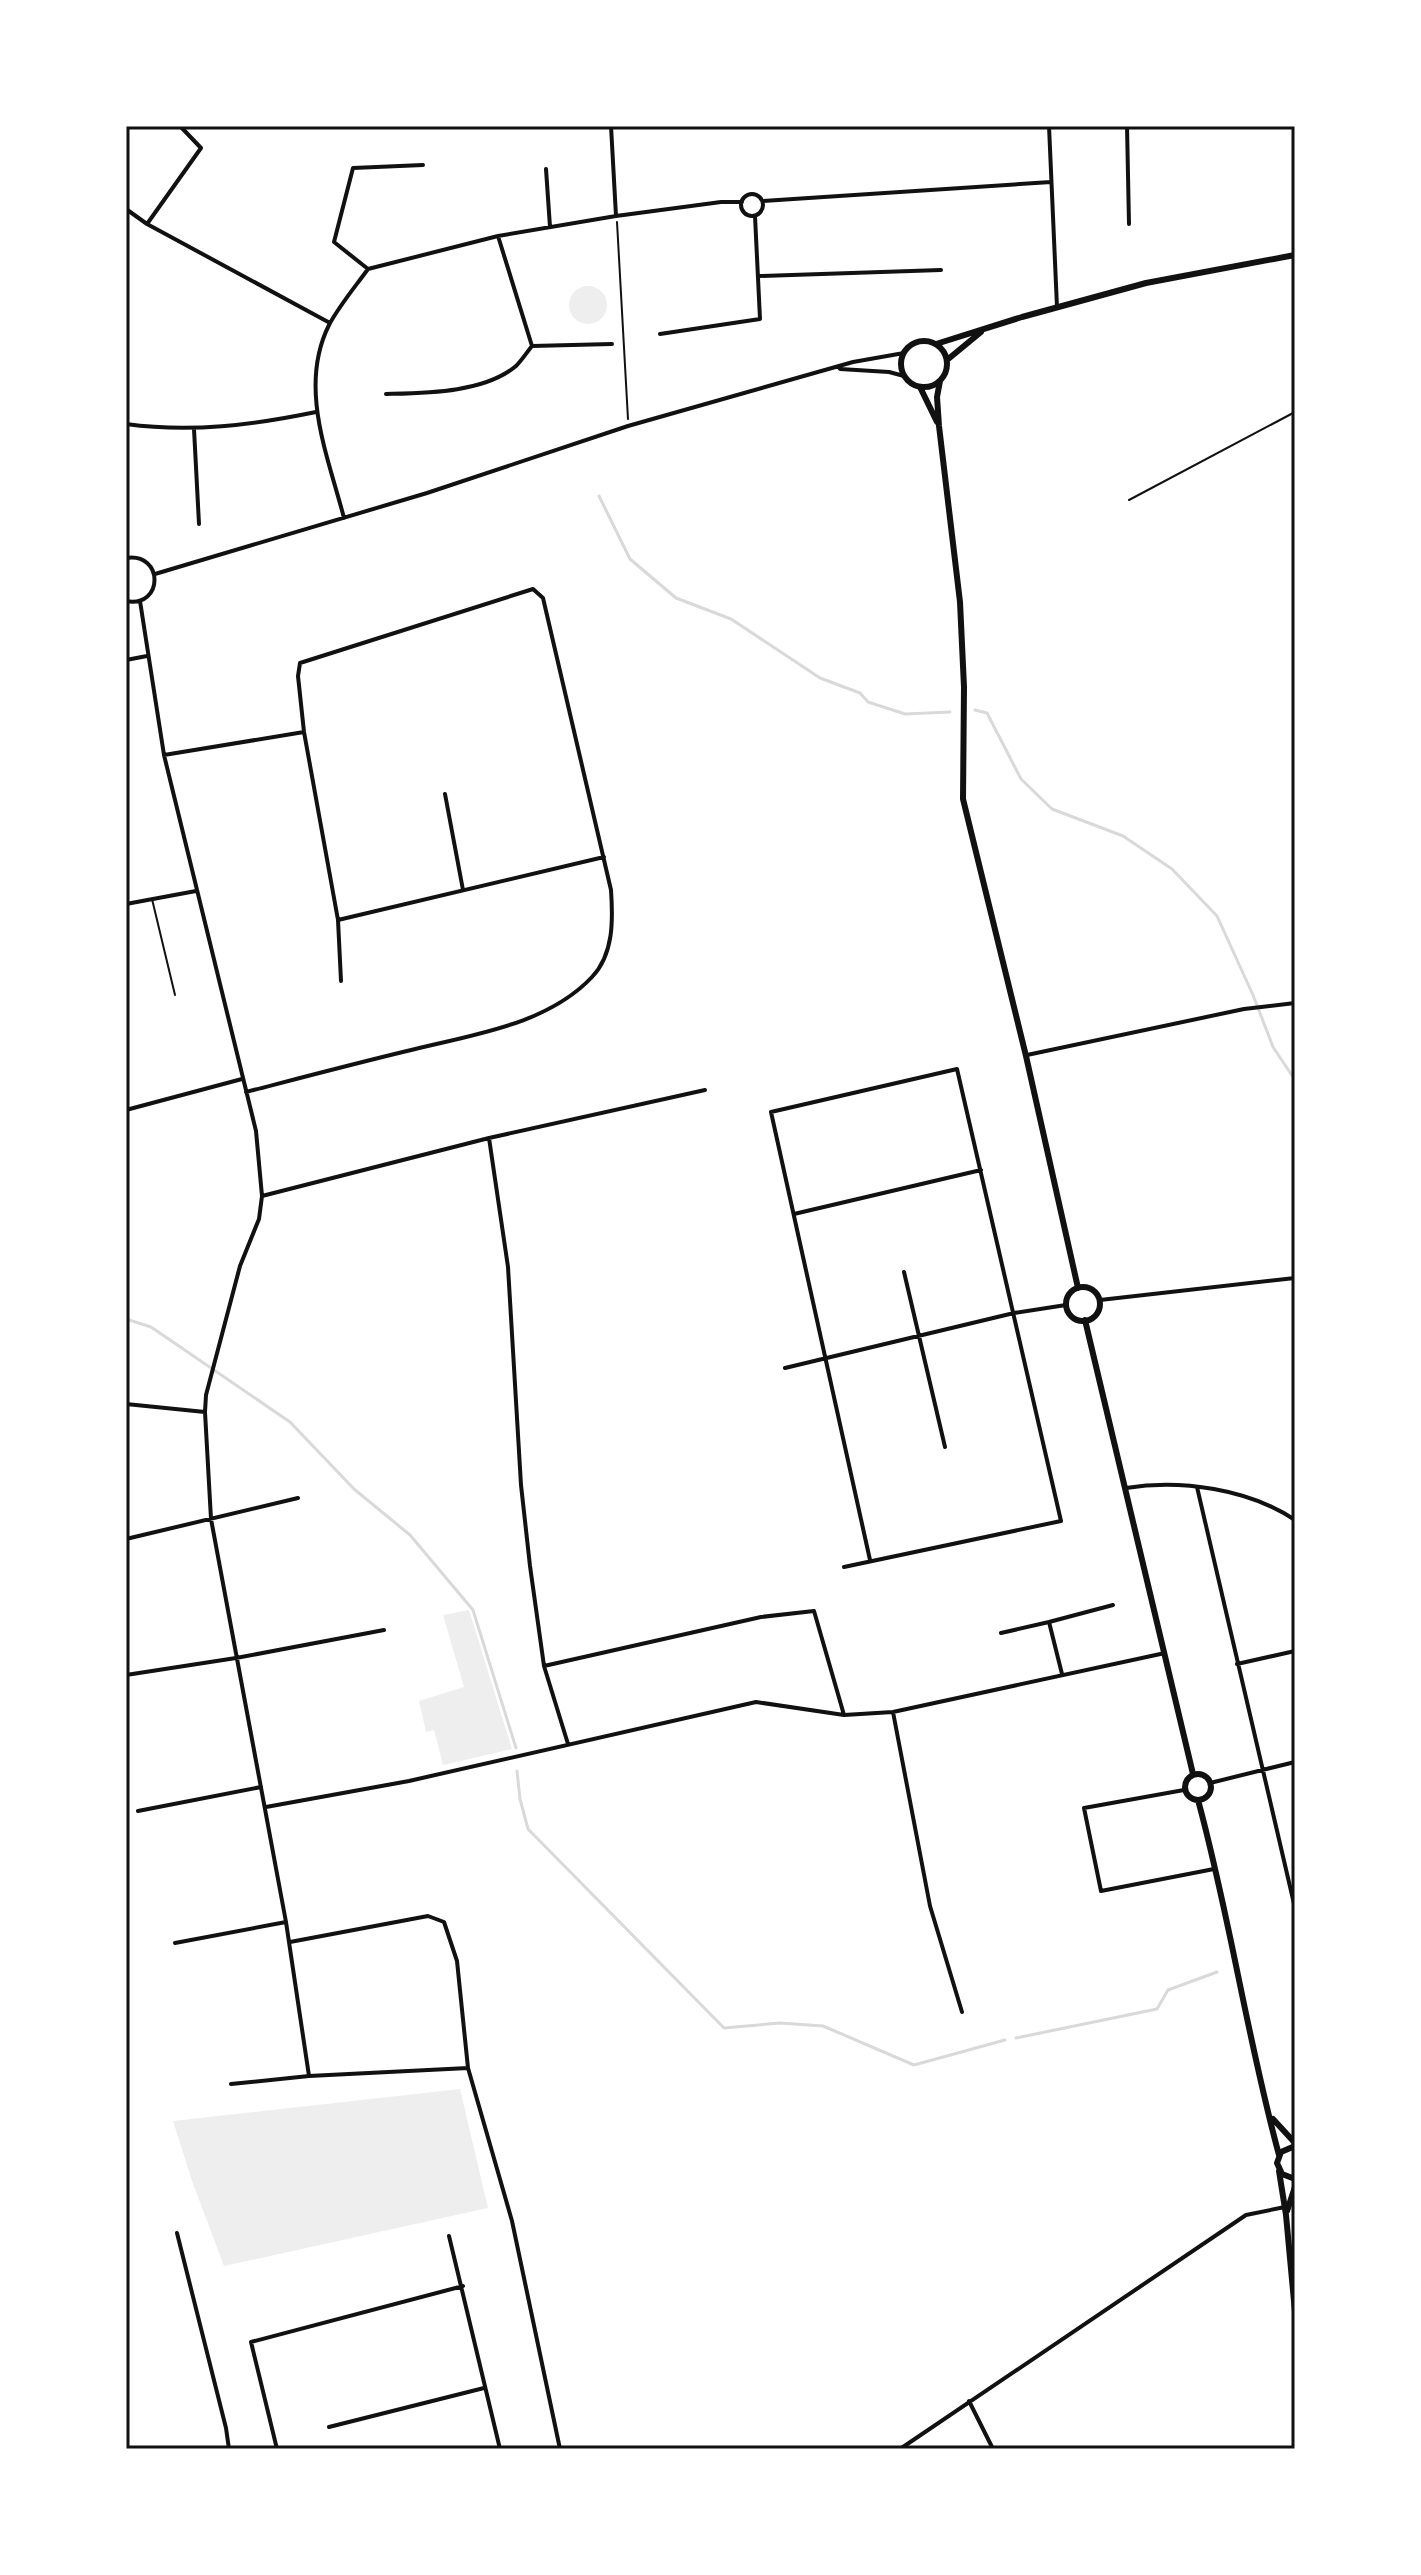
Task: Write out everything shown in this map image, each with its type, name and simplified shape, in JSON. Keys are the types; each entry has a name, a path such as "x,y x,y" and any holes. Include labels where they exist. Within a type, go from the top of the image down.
{"street":[{"path":"147,224 201,148 180,126"},
{"path":"433,126 477,126"},
{"path":"611,126 616,216"},
{"path":"1049,126 1057,307"},
{"path":"1127,126 1129,224"},
{"path":"368,269 334,242 353,168 423,165"},
{"path":"546,169 550,227"},
{"path":"763,201 1051,182"},
{"path":"752,194 763,201 763,209 755,216 743,211 744,197 752,194"},
{"path":"344,518 316,412 315,379 320,346 330,323 368,269 498,236 616,216 742,202"},
{"path":"126,209 147,224 330,323"},
{"path":"660,334 760,319 755,216"},
{"path":"498,236 532,346"},
{"path":"940,381 928,388 920,387 904,376 900,364 912,344 920,341 936,344 1146,283 1295,255"},
{"path":"760,276 941,270"},
{"path":"947,360 989,327"},
{"path":"532,346 612,344"},
{"path":"936,344 947,360 937,397 960,602 964,687 963,799 1026,1056 1078,1288"},
{"path":"386,394 447,392 500,376 517,365 532,346"},
{"path":"155,574 427,493 628,426 853,362 904,353"},
{"path":"833,369 867,369 904,376"},
{"path":"920,387 939,426"},
{"path":"126,424 194,429 260,424 316,412"},
{"path":"194,429 199,524"},
{"path":"126,558 139,558 155,574 150,594 140,601 126,601"},
{"path":"246,1092 510,1025 561,1004 594,975 613,929 611,890 543,598 533,589 300,663 298,676 304,732 338,920 341,981"},
{"path":"140,601 164,755 256,1131 262,1196 259,1219 240,1266 206,1395 211,1519 290,1942 309,2076"},
{"path":"126,660 148,656"},
{"path":"164,755 304,732"},
{"path":"445,794 464,891"},
{"path":"338,920 605,857"},
{"path":"126,897 127,904 196,891"},
{"path":"1026,1056 1244,1009 1295,1003"},
{"path":"844,1567 1061,1521 957,1069 771,1112 870,1560"},
{"path":"126,1110 242,1079"},
{"path":"262,1196 489,1138 705,1090"},
{"path":"489,1138 508,1267 521,1485 544,1666 568,1744"},
{"path":"794,1214 981,1170"},
{"path":"904,1272 945,1447"},
{"path":"1100,1300 1295,1278"},
{"path":"1078,1288 1089,1288 1100,1300 1098,1311 1085,1320 1075,1318 1066,1305 1069,1295 1078,1288"},
{"path":"785,1368 1014,1313 1066,1305"},
{"path":"1085,1320 1193,1774"},
{"path":"126,1404 205,1412"},
{"path":"1126,1488 1149,1484 1197,1487 1249,1499 1282,1511 1295,1520"},
{"path":"1197,1487 1295,1908"},
{"path":"126,1539 298,1498"},
{"path":"1001,1633 1113,1605"},
{"path":"544,1666 761,1617 814,1611 844,1715"},
{"path":"1049,1622 1062,1674"},
{"path":"126,1675 384,1630"},
{"path":"1237,1664 1295,1651"},
{"path":"265,1808 409,1781 756,1702 844,1715 893,1712 1165,1653"},
{"path":"893,1712 930,1906 962,2012"},
{"path":"1210,1783 1295,1762"},
{"path":"1193,1774 1205,1775 1210,1783 1209,1793 1198,1800 1188,1796 1184,1790 1186,1780 1193,1774"},
{"path":"138,1811 261,1787"},
{"path":"1184,1790 1084,1808 1101,1891 1217,1868"},
{"path":"1198,1800 1217,1868 1279,2155 1277,2163 1286,2211 1295,2312"},
{"path":"1288,1879 1295,1877"},
{"path":"290,1942 428,1916 444,1922 457,1961 468,2068 512,2221 560,2449"},
{"path":"175,1943 286,1922"},
{"path":"231,2084 309,2076 468,2068"},
{"path":"1270,2117 1295,2145 1279,2155"},
{"path":"1279,2171 1285,2177 1295,2179"},
{"path":"1286,2211 1295,2187"},
{"path":"900,2449 1246,2215 1286,2211"},
{"path":"177,2233 229,2449"},
{"path":"449,2236 500,2449"},
{"path":"277,2449 251,2342 463,2286"},
{"path":"329,2427 484,2388"},
{"path":"969,2401 993,2449"}],"lane":[{"path":"1129,500 1295,412"},
{"path":"152,899 175,995"}],"path":[{"path":"616,216 628,426"}],"shaded area":[{"path":"588,286 602,291 607,305 602,319 588,324 574,319 569,305 574,291"},
{"path":"469,1610 512,1749 443,1765 434,1730 426,1732 419,1701 464,1687 443,1615"},
{"path":"460,2089 488,2208 224,2266 173,2121"}],"waterway":[{"path":"599,496 630,559 676,598 731,619 820,678 860,693 868,702 905,714 950,712"},
{"path":"975,710 987,713 1021,779 1052,809 1123,836 1172,869 1217,916 1273,1047 1295,1080"},
{"path":"126,1319 151,1327 290,1422 354,1489 410,1535 473,1610 516,1748"},
{"path":"517,1771 528,1829 724,2028 780,2023 823,2026 914,2065 1005,2040"},
{"path":"1016,2038 1157,2009 1168,1990 1217,1972"}]}
